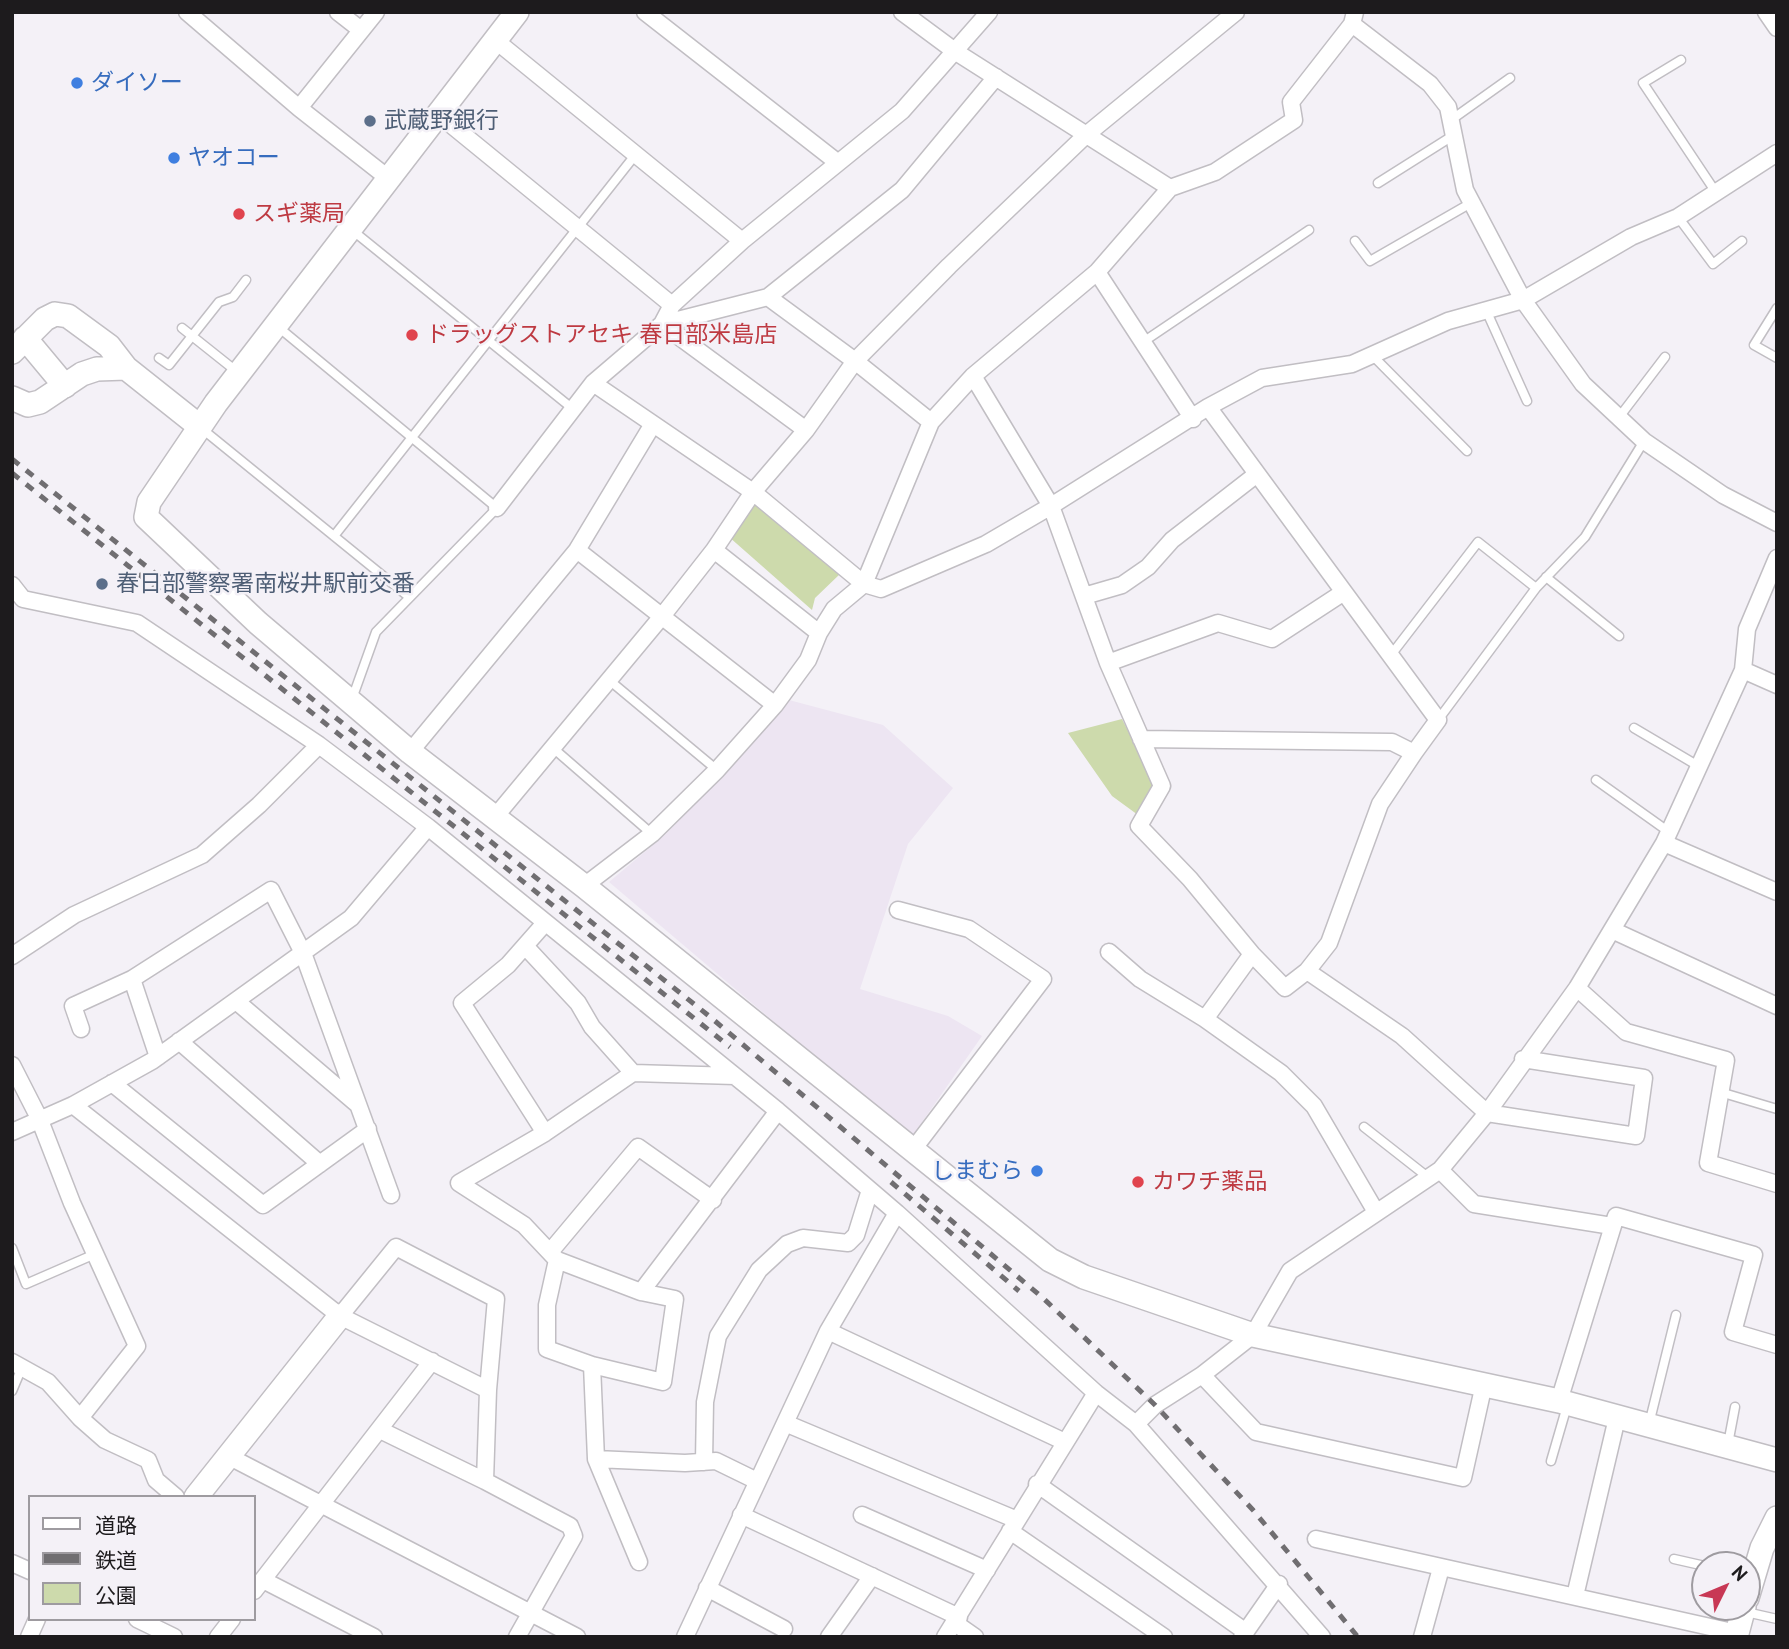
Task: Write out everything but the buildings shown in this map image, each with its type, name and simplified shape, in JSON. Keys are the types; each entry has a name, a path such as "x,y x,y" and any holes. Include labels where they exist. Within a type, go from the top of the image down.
{"street":[{"path":"187,12 299,108 388,178"},
{"path":"338,12 361,30"},
{"path":"299,108 376,12"},
{"path":"517,12 199,426 149,502 146,517 258,623 410,752 584,886 1050,1260 1084,1277 1253,1335 1564,1402 1777,1460"},
{"path":"645,12 837,162"},
{"path":"902,12 956,52 1170,188"},
{"path":"497,508 593,383 662,324 672,305 742,241 902,111 989,12"},
{"path":"495,817 663,615 714,550 753,492 806,430 855,361 949,266 1086,135 1236,12"},
{"path":"1766,12 1777,28"},
{"path":"584,886 652,834 717,770 775,705 808,660 819,633 834,609 864,584 931,422 973,376 1097,272 1170,188 1215,172 1294,120 1291,102 1353,18 1430,84 1447,107 1465,190 1471,203 1523,300 1583,384 1644,440 1723,495 1777,523"},
{"path":"495,40 742,241"},
{"path":"662,324 768,298 902,190 996,77"},
{"path":"438,114 672,305"},
{"path":"593,383 753,492 864,584 881,589 986,544 1193,419 1208,407 1262,378 1352,364 1448,321 1523,300 1631,237 1678,217 1715,191 1776,156"},
{"path":"1097,272 1193,419"},
{"path":"768,298 855,361 931,422"},
{"path":"65,386 19,345 45,319 55,314 68,316 109,346 126,368 199,426"},
{"path":"662,324 806,430"},
{"path":"12,398 28,405 40,402 97,369 126,368"},
{"path":"973,376 1051,506 1108,663 1162,786 1139,826 1191,879 1252,954 1285,988 1307,971 1329,943 1380,804 1438,719 1208,407"},
{"path":"410,752 577,550 653,424"},
{"path":"1084,596 1122,585 1148,567 1172,540 1257,474"},
{"path":"577,550 775,705"},
{"path":"714,550 819,633"},
{"path":"1136,1424 1155,1405 1202,1375 1253,1335 1290,1270 1435,1174 1487,1113 1523,1059 1577,988 1666,837 1743,670 1747,629 1777,558"},
{"path":"12,585 23,599 137,623 319,745 428,827 778,1111 897,1213 1096,1393 1136,1424 1279,1584 1322,1637"},
{"path":"1108,663 1218,623 1272,639 1344,592"},
{"path":"1743,670 1777,684"},
{"path":"1141,739 1392,742 1414,753"},
{"path":"12,956 74,915 202,855 259,805 319,745"},
{"path":"12,1132 73,1105 158,1057 351,918 428,827"},
{"path":"1666,837 1777,892"},
{"path":"81,1029 73,1006 132,979 271,890 303,953 391,1195"},
{"path":"898,910 969,929 1043,979 912,1151"},
{"path":"545,923 508,965 462,1003 545,1133"},
{"path":"1612,930 1777,1006"},
{"path":"524,946 578,1003 592,1027 633,1073"},
{"path":"1108,952 1140,979 1205,1019 1280,1073 1314,1106 1376,1212"},
{"path":"1205,1019 1252,954"},
{"path":"1307,971 1402,1036 1487,1113 1636,1136 1644,1078 1523,1059"},
{"path":"132,979 158,1057"},
{"path":"1577,988 1626,1032 1726,1060 1708,1163 1777,1184"},
{"path":"236,1000 359,1105"},
{"path":"179,1041 320,1164"},
{"path":"12,1065 39,1118 95,1254 137,1346 80,1418"},
{"path":"713,1200 638,1147 554,1256 547,1305 547,1349 592,1365 663,1382 675,1299 641,1292 554,1256 524,1225 460,1183 545,1133 633,1073 735,1076"},
{"path":"112,1083 263,1205 368,1129"},
{"path":"73,1105 340,1316 488,1390"},
{"path":"641,1292 778,1111"},
{"path":"1435,1174 1474,1204 1612,1226"},
{"path":"704,1462 705,1402 718,1336 759,1270 787,1244 803,1238 848,1243 856,1235 870,1190"},
{"path":"685,1637 828,1331 897,1213"},
{"path":"1564,1402 1616,1216 1754,1255 1733,1332 1777,1345"},
{"path":"198,1495 396,1247 496,1298 488,1390 485,1481"},
{"path":"828,1331 1065,1442"},
{"path":"374,1637 258,1586 432,1361"},
{"path":"18,1364 48,1382 80,1418 106,1440 148,1460 156,1480 174,1495"},
{"path":"592,1365 596,1459 639,1562"},
{"path":"1202,1375 1256,1432 1463,1478 1484,1384"},
{"path":"953,1626 1037,1484 1096,1393"},
{"path":"1576,1596 1617,1418"},
{"path":"785,1423 1014,1526 1164,1637"},
{"path":"380,1430 570,1526 574,1536 517,1637"},
{"path":"228,1456 577,1637"},
{"path":"596,1459 716,1461 757,1481"},
{"path":"1037,1484 1244,1634 1279,1584"},
{"path":"741,1515 872,1576 975,1637"},
{"path":"862,1515 987,1570"},
{"path":"1761,1560 1777,1518"},
{"path":"1316,1539 1576,1596 1691,1602"},
{"path":"12,1563 28,1570"},
{"path":"1422,1637 1441,1568"},
{"path":"829,1637 872,1576"},
{"path":"707,1588 784,1629"},
{"path":"29,1637 36,1621"},
{"path":"140,1621 165,1635"},
{"path":"218,1637 230,1621"}],"lane":[{"path":"1681,60 1643,83 1715,191"},
{"path":"1378,183 1452,127 1510,78"},
{"path":"334,536 636,154"},
{"path":"1355,241 1370,261 1471,203"},
{"path":"1678,217 1713,264 1742,241"},
{"path":"349,228 573,409"},
{"path":"1143,342 1309,230"},
{"path":"159,358 169,365 219,302 233,297 246,280"},
{"path":"209,294 219,302"},
{"path":"1777,308 1754,345 1777,358"},
{"path":"1486,310 1527,401"},
{"path":"275,325 497,508 376,632 351,701"},
{"path":"182,328 238,373"},
{"path":"1372,355 1467,451"},
{"path":"1620,416 1665,357"},
{"path":"199,426 410,597"},
{"path":"1438,719 1536,587 1585,537 1644,440"},
{"path":"1391,655 1478,541 1536,587"},
{"path":"1546,577 1619,636"},
{"path":"609,680 717,770"},
{"path":"1634,728 1700,767"},
{"path":"553,748 652,834"},
{"path":"1596,780 1666,837"},
{"path":"1720,1092 1777,1109"},
{"path":"1364,1127 1435,1174"},
{"path":"12,1248 26,1283 95,1254"},
{"path":"1648,1426 1676,1315"},
{"path":"12,1391 18,1364"},
{"path":"1551,1461 1564,1402"},
{"path":"1727,1447 1735,1407"},
{"path":"1674,1559 1691,1563"}],"shaded area":[{"path":"789,700 883,725 953,788 908,844 860,989 948,1016 982,1036 911,1138 609,882 666,834 737,760"}],"green space":[{"path":"747,496 840,574 815,598 812,610 720,529"},
{"path":"1122,719 1156,786 1138,815 1112,796 1068,733"}],"railway":[{"path":"12,459 709,1016 1043,1298 1155,1405 1253,1510 1358,1637"},
{"path":"12,473 730,1047"},
{"path":"891,1182 1019,1291"}],"place":[{"name":"ダイソー","path":"77,83"},
{"name":"武蔵野銀行","path":"370,121"},
{"name":"ヤオコー","path":"174,158"},
{"name":"スギ薬局","path":"239,214"},
{"name":"ドラッグストアセキ 春日部米島店","path":"412,335"},
{"name":"春日部警察署南桜井駅前交番","path":"102,584"},
{"name":"しまむら","path":"1037,1171"},
{"name":"カワチ薬品","path":"1138,1182"}]}
